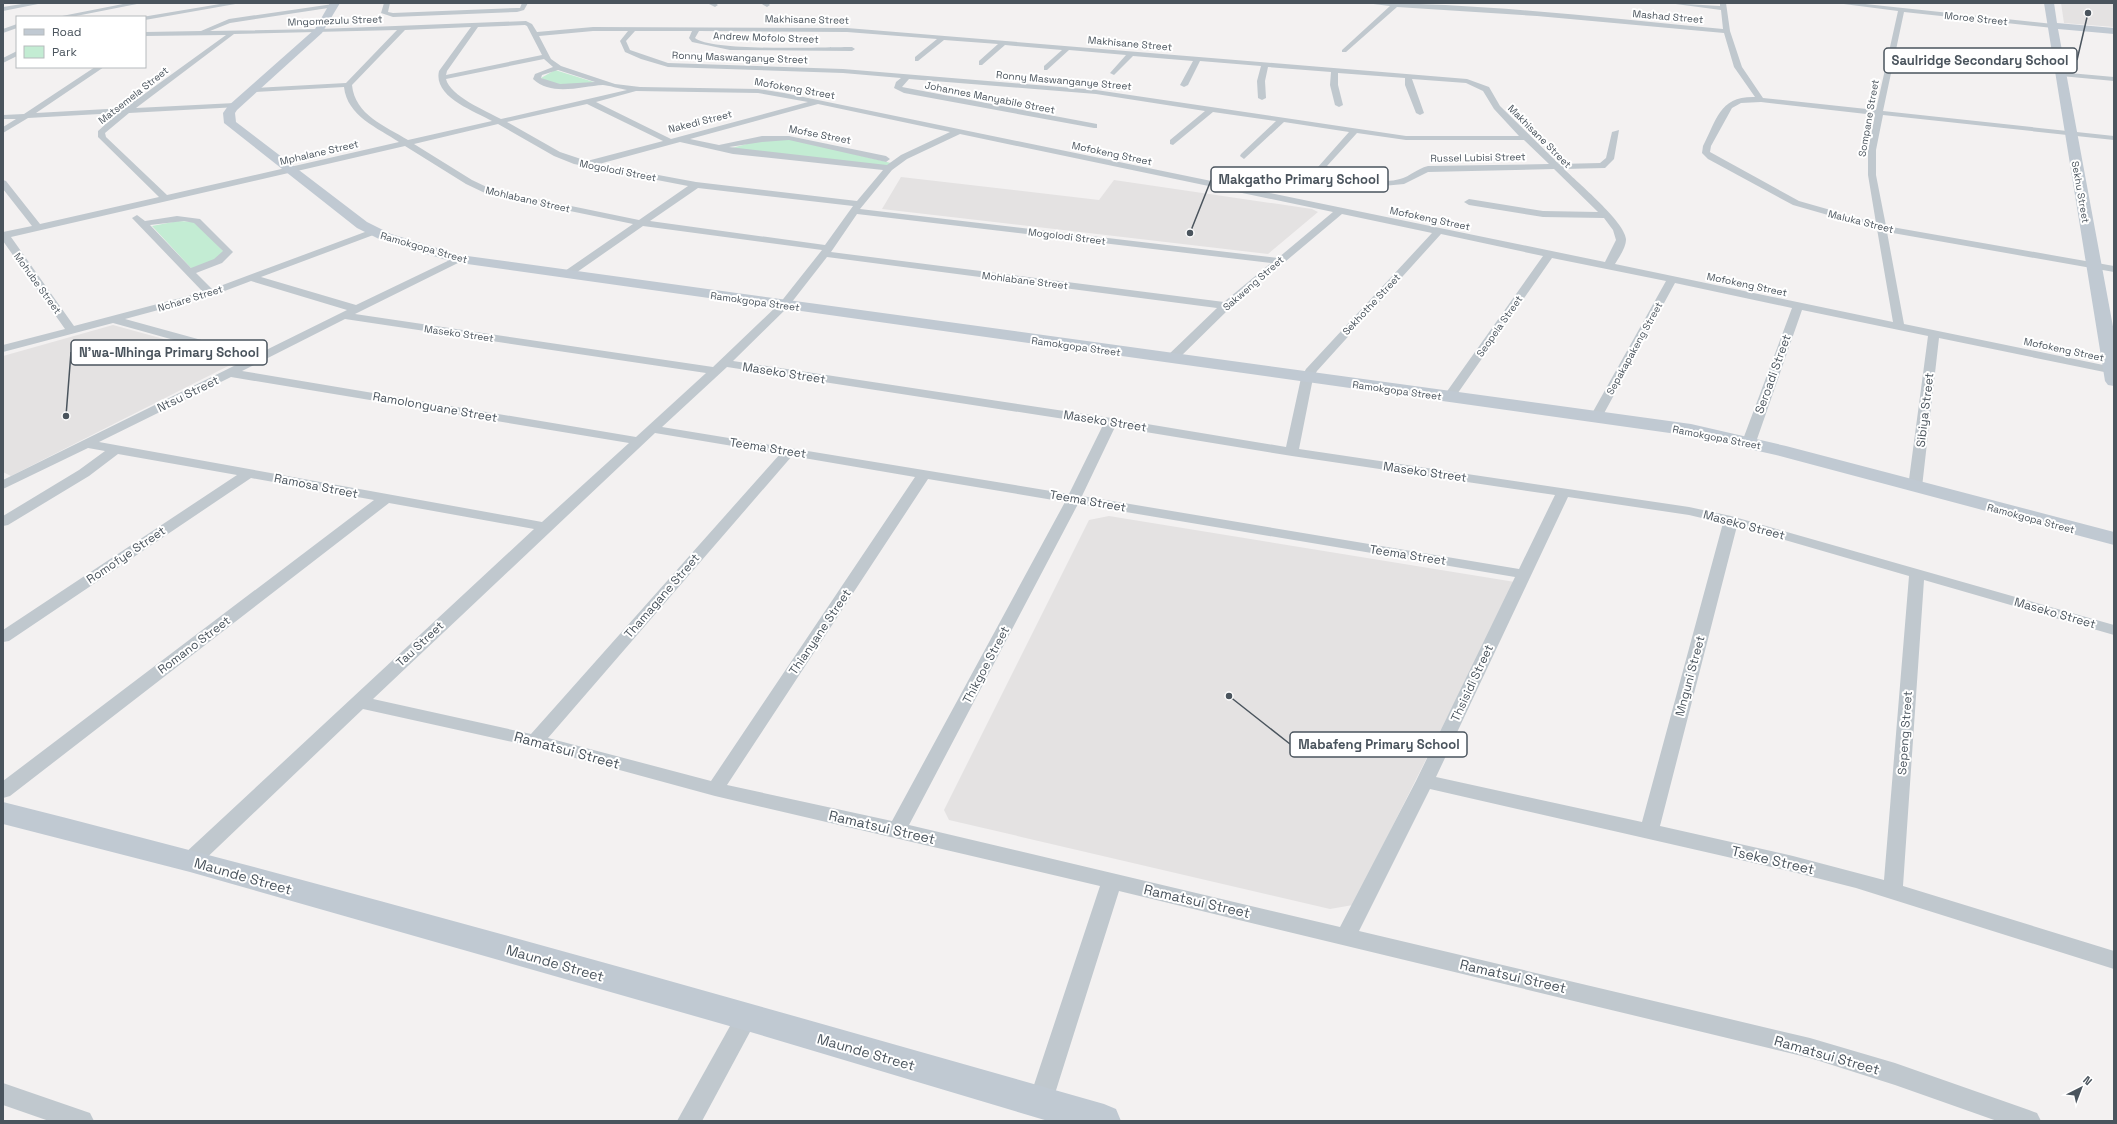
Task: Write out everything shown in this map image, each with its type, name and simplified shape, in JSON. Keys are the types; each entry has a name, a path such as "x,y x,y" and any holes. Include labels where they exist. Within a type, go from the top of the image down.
{"street":[{"path":"3,9 40,3"},
{"path":"66,16 139,3"},
{"path":"146,18 238,3"},
{"path":"387,3 384,13 393,15 517,10 522,9 525,3"},
{"name":"Mashad Street","path":"1368,3 1538,12 1727,31"},
{"path":"1671,3 1722,5 1727,31 1738,68 1761,100 2114,138"},
{"name":"Moroe Street","path":"1839,3 2052,26 2114,31"},
{"name":"Sekhu Street","path":"2049,3 2113,376"},
{"path":"3,117 235,105 255,90 319,31 334,4"},
{"path":"199,33 229,21 334,4"},
{"path":"1344,51 1396,4"},
{"name":"Sompane Street","path":"1899,326 1883,228 1872,176 1872,150 1901,10"},
{"name":"Mngomezulu Street","path":"149,34 319,31 526,23"},
{"name":"Mofokeng Street","path":"526,23 530,24 536,34 548,60 558,68 606,84 640,89 742,90 770,92 1549,255 1934,333 2113,376"},
{"path":"476,24 443,71 442,78 547,56"},
{"path":"3,31 16,26"},
{"path":"255,90 348,85 403,28"},
{"name":"Makhisane Street","path":"536,34 584,29 834,29 1460,80 1481,85 1488,91 1503,114 1526,138 1607,215 1622,236 1608,267"},
{"name":"Ronny Maswanganye Street","path":"633,29 623,41 626,51 643,58 668,65 826,70 1112,94 1416,139 1526,138"},
{"name":"Andrew Mofolo Street","path":"697,29 692,38 694,41 719,47 852,49"},
{"name":"Matsemela Street","path":"165,198 102,137 101,133 104,128 232,33"},
{"path":"3,35 16,35"},
{"path":"918,58 944,37"},
{"path":"982,63 1004,42"},
{"path":"1046,68 1068,48"},
{"path":"1114,73 1131,53"},
{"path":"3,61 16,54"},
{"path":"1184,85 1198,58"},
{"path":"1262,98 1261,81 1265,64"},
{"path":"3,131 98,68"},
{"name":"Mofokeng Street","path":"558,68 543,72 536,77 543,82 564,87 606,84"},
{"path":"1335,69 1334,85 1339,105"},
{"path":"2061,74 2114,79"},
{"path":"1408,75 1409,85 1420,113"},
{"name":"Johannes Manyabile Street","path":"907,77 899,84 898,88 907,91 1094,126"},
{"name":"Mogolodi Street","path":"442,78 445,88 450,93 557,154 586,164 696,185 857,208 1278,261"},
{"name":"Mohlabane Street","path":"348,85 350,101 353,108 469,182 490,192 640,222 826,251 1226,306"},
{"name":"Mphalane Street","path":"5,240 38,228 590,102 640,89"},
{"name":"Maluka Street","path":"1761,100 1737,101 1729,107 1707,146 1708,155 1738,174 1796,203 1883,228 2114,269"},
{"name":"Mofse Street","path":"590,102 673,140 716,148 892,165"},
{"name":"Nakedi Street","path":"586,164 820,102"},
{"name":"Ramokgopa Street","path":"235,105 229,113 230,123 351,218 373,232 458,259 1307,378 1691,430 1749,442 2114,539"},
{"path":"1173,142 1212,109"},
{"path":"1244,156 1282,120"},
{"name":"Russel Lubisi Street","path":"1355,131 1322,167 1360,179 1393,183 1404,181 1417,171 1428,169 1556,167 1606,164 1610,159 1616,132"},
{"path":"892,165 957,132"},
{"name":"Mofse Street","path":"716,148 762,138 789,138 892,165"},
{"name":"Tau Street","path":"190,861 545,527 720,367 784,305 857,208 892,165"},
{"path":"3,183 38,228"},
{"path":"566,275 640,222 696,185"},
{"path":"1469,202 1543,214 1607,215"},
{"path":"127,207 210,293"},
{"name":"Sakweng Street","path":"1171,359 1226,306 1278,261 1340,211"},
{"path":"142,224 179,219 194,219 227,250 228,252 223,258 189,272"},
{"name":"Sekhothe Street","path":"1292,452 1307,378 1317,361 1439,231"},
{"name":"Nchare Street","path":"3,349 115,320 210,293 373,232"},
{"name":"Mohube Street","path":"5,240 72,331"},
{"name":"Seopela Street","path":"1449,397 1549,255"},
{"name":"Ntsu Street","path":"3,485 458,259"},
{"path":"252,278 357,309"},
{"name":"Sepakapakeng Street","path":"1596,417 1672,280"},
{"name":"Seroadi Street","path":"1749,442 1798,305"},
{"name":"Maseko Street","path":"344,316 1111,422 1292,452 1689,510 1732,520 1917,575 2114,630"},
{"path":"115,320 257,359"},
{"name":"Sibiya Street","path":"1915,487 1934,333"},
{"name":"Ramolonguane Street","path":"231,373 639,441"},
{"name":"Thikgoe Street","path":"897,830 1074,499 1111,422"},
{"name":"Teema Street","path":"652,429 1524,574"},
{"name":"Ramosa Street","path":"87,444 545,527"},
{"path":"3,522 67,483 116,450"},
{"name":"Thamagane Street","path":"535,741 789,452"},
{"name":"Romofye Street","path":"3,637 248,474"},
{"name":"Thianyane Street","path":"715,789 924,474"},
{"name":"Thsisidi Street","path":"1346,936 1425,781 1563,492"},
{"name":"Romano Street","path":"4,809 385,499"},
{"name":"Mnguni Street","path":"1649,831 1732,520"},
{"name":"Sepeng Street","path":"1893,891 1917,575"},
{"name":"Ramatsui Street","path":"360,702 535,741 715,789 897,830 1346,936 1810,1048 1895,1074 2029,1121"},
{"name":"Tseke Street","path":"1425,781 1793,864 1893,891 2114,960"},
{"name":"Maunde Street","path":"4,809 747,1017 1104,1121"},
{"path":"1040,1103 1112,881"},
{"path":"689,1121 747,1017"},
{"path":"3,1094 82,1121"}],"shaded area":[{"path":"2061,3 2114,3 2114,27 2064,23"},
{"path":"901,177 1099,200 1114,180 1312,209 1318,212 1268,254 882,209"},
{"path":"113,325 240,360 11,476 3,472 3,356"},
{"path":"1109,516 1515,582 1353,905 1330,909 949,820 944,810 1089,520"}],"green space":[{"path":"555,70 597,83 561,84 541,78"},
{"path":"779,139 796,140 891,163 891,165 881,166 728,149 758,141"},
{"path":"178,221 196,222 225,253 218,260 192,269 152,226"}],"place":[{"name":"Saulridge Secondary School","path":"2088,13"},
{"name":"Makgatho Primary School","path":"1190,233"},
{"name":"N'wa-Mhinga Primary School","path":"66,416"},
{"name":"Mabafeng Primary School","path":"1229,696"}]}
